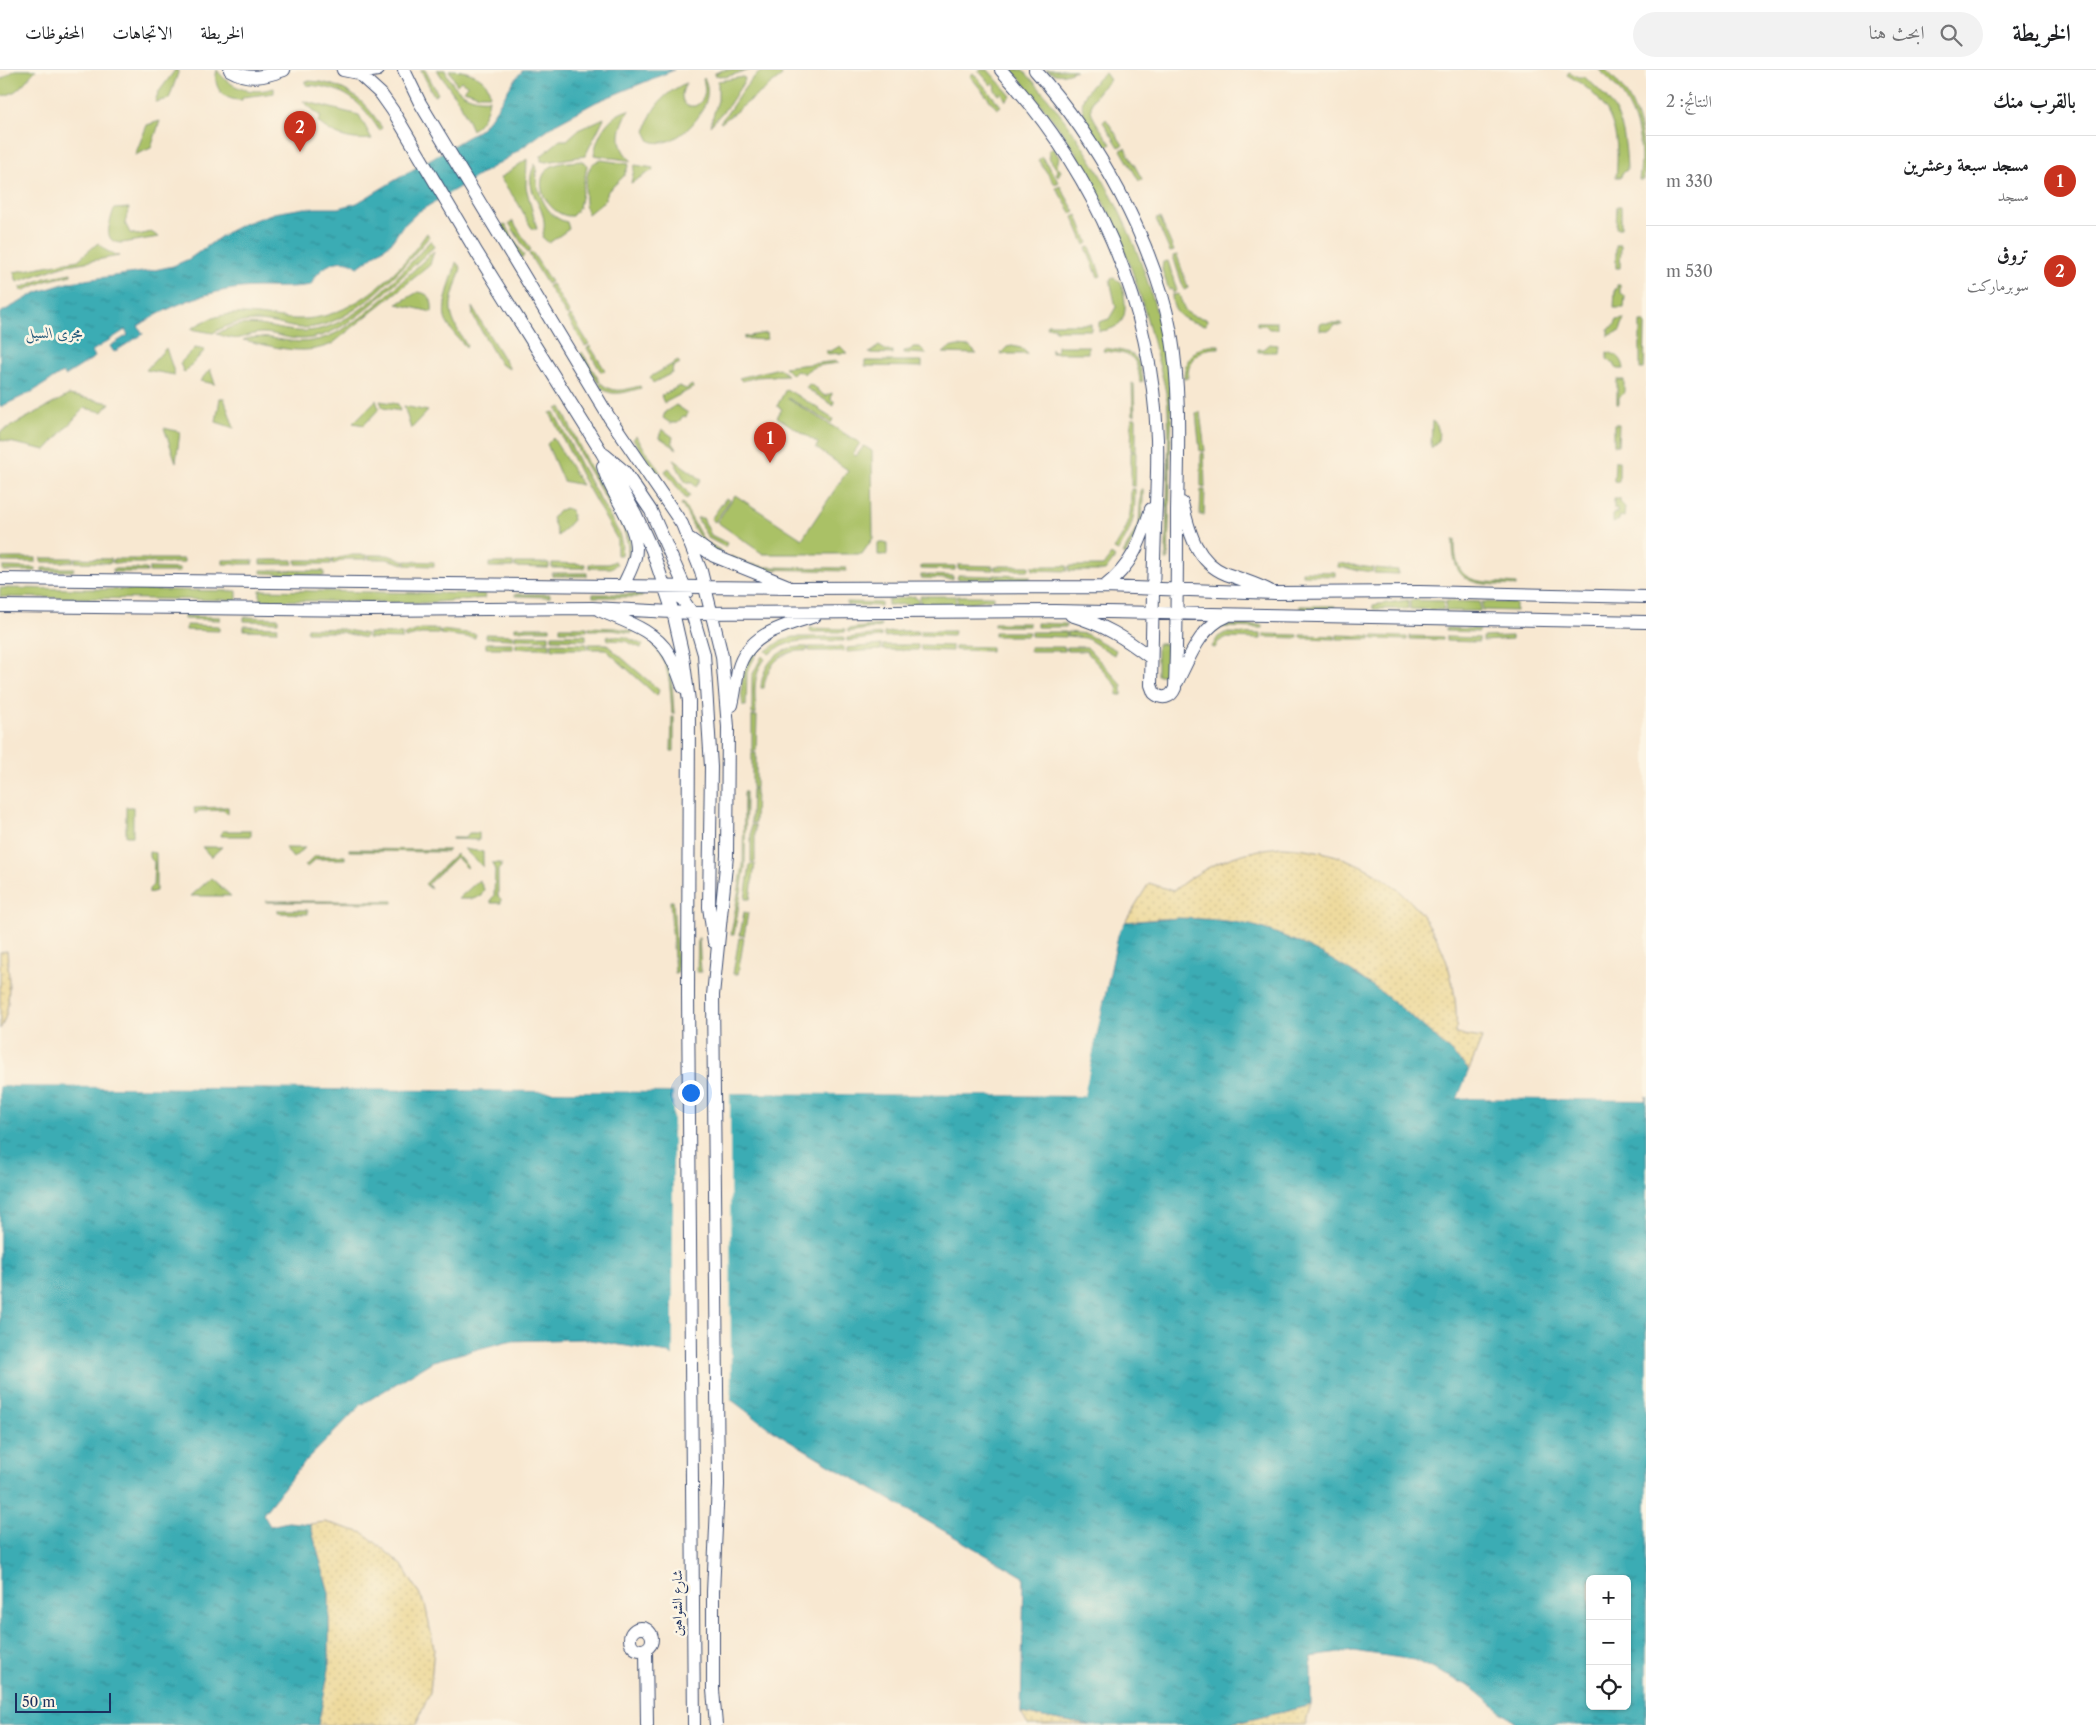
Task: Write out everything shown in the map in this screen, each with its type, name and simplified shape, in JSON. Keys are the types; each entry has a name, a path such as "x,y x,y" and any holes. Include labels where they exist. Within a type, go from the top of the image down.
{"street":[{"path":"230,70 245,77 260,78 284,70"},
{"path":"344,70 358,74 378,70"},
{"path":"404,70 413,91 609,417 674,511 688,537 705,587 725,679 728,727 727,856 713,995 718,1485 713,1592 713,1690 716,1725"},
{"path":"1001,70 1044,121 1076,168 1103,219 1125,272 1139,318 1152,383 1156,438 1151,658 1151,685 1154,693 1162,698 1170,696 1203,633 1215,622 1229,615"},
{"path":"1035,70 1076,121 1113,180 1142,242 1170,331 1176,367 1179,432 1176,684"},
{"name":"شارع الشواهين","path":"358,74 388,102 451,210 602,453 645,532 672,612 683,656 689,700 688,995 694,1725"},
{"path":"602,453 605,474 632,530 636,544 634,563 623,586"},
{"path":"602,453 618,464 643,497 659,526 684,586 698,605 711,612"},
{"path":"1178,488 1191,538 1206,560 1226,574 1251,582 1275,593"},
{"path":"1104,587 1122,571 1136,551 1156,492"},
{"path":"688,537 714,556 793,588"},
{"path":"0,579 793,588 1104,587 1275,593 1419,592 1642,597"},
{"path":"664,586 677,594 692,613 704,654 711,767 709,907 717,955"},
{"path":"0,606 392,610 592,608 692,613 1054,611 1642,622"},
{"path":"592,608 642,629 655,638 669,654 689,700"},
{"path":"1054,611 1104,626 1129,640 1151,658"},
{"path":"728,727 738,670 744,656 753,643 771,631 827,612"},
{"path":"646,1649 647,1725"}],"green space":[{"path":"15,70 36,70 17,90 0,96 0,80"},
{"path":"175,70 179,70 169,99 155,102 158,93"},
{"path":"217,70 229,82 242,89 257,91 274,88 274,93 243,97 242,100 225,96 218,88 216,82"},
{"path":"421,70 425,70 438,94 434,96"},
{"path":"437,70 445,70 452,83 468,96 489,99 484,117 472,130 461,105"},
{"path":"449,70 462,71 481,78 489,88 490,95 479,95 464,90 468,86 461,81 457,85"},
{"path":"724,70 750,70 725,77 715,75 715,73"},
{"path":"765,70 785,70 781,74 782,76 721,123 747,85"},
{"path":"978,70 988,70 1011,96 1006,101 1002,93 999,95 994,89 996,87 993,83 991,85"},
{"path":"1012,70 1023,70 1052,104 1079,141 1103,180 1142,264 1155,308 1165,353 1171,397 1168,560 1166,560 1169,447 1168,409 1163,377 1144,306 1117,233 1083,165 1039,101"},
{"path":"1046,70 1076,70 1068,73 1054,74"},
{"path":"1599,70 1606,70 1617,81 1633,106 1641,134 1644,180 1639,180 1640,149 1634,119 1621,93"},
{"path":"1569,72 1579,77 1584,77 1596,87 1606,97 1618,117 1622,128 1627,170 1622,173 1621,177 1616,177 1617,145 1610,117 1594,94 1567,75"},
{"path":"973,73 1001,106 997,109 970,76"},
{"path":"1105,73 1110,80 1094,98 1091,111 1111,144 1105,148 1090,127 1082,109 1086,93 1093,83"},
{"path":"744,77 745,80 729,105 710,126 718,100 718,81"},
{"path":"704,78 707,89 706,100 701,112 693,123 683,133 672,139 661,143 650,141 646,133 650,116 664,97 686,83 682,92 683,101 687,106 695,106 703,98"},
{"path":"306,81 330,84 351,94 368,108 382,128 379,130 358,103 350,97 331,89 306,85"},
{"path":"303,101 359,115 372,139 349,138 330,131 318,122 321,117"},
{"path":"629,110 623,123 620,137 626,155 632,161 594,155 601,133 609,121"},
{"path":"604,118 585,156 546,162 541,161 541,156 560,140 567,140 578,130"},
{"path":"1106,119 1123,145 1119,147 1103,122"},
{"path":"160,121 151,148 135,155 147,125"},
{"path":"1053,148 1059,157 1057,166 1061,171 1058,176 1056,174 1058,171 1049,158 1050,154 1048,151"},
{"path":"1125,148 1142,179 1139,181 1121,150"},
{"path":"1042,157 1059,182 1055,184 1038,160"},
{"path":"527,159 526,187 537,229 532,229 518,203 500,178"},
{"path":"602,160 629,164 624,176 608,191 605,200 588,214 585,204 587,176 592,165"},
{"path":"585,162 587,166 579,208 572,216 557,212 546,200 541,184 543,177 547,170 554,165"},
{"path":"535,164 537,183 544,202 555,217 567,222 569,229 549,243 542,237 543,217 531,184 531,175"},
{"path":"635,165 653,168 653,170 631,183"},
{"path":"1060,186 1075,212 1072,214 1056,188"},
{"path":"1617,206 1621,206 1621,228 1616,228"},
{"path":"129,208 125,223 130,233 138,235 151,232 159,237 122,243 111,240 109,231 114,209"},
{"path":"1077,215 1088,243 1085,245 1073,217"},
{"path":"1160,218 1174,251 1170,252 1156,219"},
{"path":"513,221 531,250 528,253 509,223"},
{"path":"505,224 524,256 522,258 502,225"},
{"path":"427,233 429,237 389,281 373,296 339,319 321,326 302,328 251,321 228,326 213,333 191,329 204,321 230,314 295,319 315,318 334,313 353,304 387,279 402,265"},
{"path":"431,240 434,247 374,303 339,328 322,336 298,339 262,333 240,338 229,338 217,334 229,328 251,324 295,331 325,328 360,310 376,297"},
{"path":"98,243 107,251 119,256 62,266 17,282 14,272 78,260"},
{"path":"1616,245 1621,245 1620,268 1616,268"},
{"path":"1090,247 1101,276 1098,277 1086,248"},
{"path":"434,251 430,265 332,344 310,350 299,350 243,340 260,337 302,342 327,337 344,329 377,305"},
{"path":"532,252 551,282 547,284 529,254"},
{"path":"1177,255 1188,288 1184,290 1173,256"},
{"path":"1168,261 1177,291 1173,293 1172,289 1169,290 1162,270 1163,262"},
{"path":"456,262 461,268 451,308 455,324 466,347 450,328 445,315 446,300"},
{"path":"71,273 71,275 46,281 22,291 20,288 45,278"},
{"path":"1113,278 1121,282 1125,299 1124,314 1122,321 1117,326 1099,331 1099,322 1109,319 1116,307 1110,280"},
{"path":"552,284 570,314 567,316 548,286"},
{"path":"1617,285 1620,285 1620,292 1625,296 1624,308 1614,308"},
{"path":"418,292 430,298 432,312 397,304"},
{"path":"1179,294 1185,311 1193,316 1207,319 1206,325 1187,320 1178,313 1175,309 1172,295"},
{"path":"472,307 510,369 500,364 473,316"},
{"path":"571,315 589,344 585,346 568,318"},
{"path":"1624,319 1620,331 1608,336 1608,329 1614,326 1617,320"},
{"path":"1257,322 1277,322 1277,329 1269,329 1265,325 1257,325"},
{"path":"1640,322 1645,322 1644,369 1640,369"},
{"path":"1320,323 1342,323 1342,325 1335,325 1330,330 1320,330"},
{"path":"1047,324 1091,324 1091,330 1055,330 1055,327 1047,327"},
{"path":"766,333 767,339 744,339 744,337"},
{"path":"1270,344 1277,345 1276,352 1258,352 1258,349 1264,349"},
{"path":"1208,345 1219,345 1219,348 1206,350 1196,356 1190,365 1188,378 1184,378 1184,372 1190,357"},
{"path":"590,346 605,370 601,372 587,348"},
{"path":"840,346 847,353 826,354 826,351 831,351"},
{"path":"879,346 887,351 893,351 893,354 869,353"},
{"path":"957,346 970,347 977,354 943,353 949,348"},
{"path":"1057,346 1088,346 1088,353 1051,353 1051,349 1052,352 1057,351"},
{"path":"913,347 920,347 927,354 904,353 904,351 910,350"},
{"path":"1007,347 1021,348 1028,354 1000,354"},
{"path":"166,348 175,375 146,370"},
{"path":"195,348 205,350 184,373 180,363"},
{"path":"1104,348 1127,352 1136,358 1143,381 1140,382 1139,372 1134,360 1126,354 1103,351"},
{"path":"582,352 600,382 598,383 580,354"},
{"path":"1607,352 1619,357 1624,369 1617,369 1614,363 1607,359"},
{"path":"678,361 680,363 673,367 672,373 653,383 650,377"},
{"path":"837,361 839,363 811,368 804,374 802,371 800,373 798,371 791,374 784,367"},
{"path":"865,361 922,361 922,367 865,366"},
{"path":"779,368 787,375 757,377 742,381 739,378"},
{"path":"210,369 215,384 200,381"},
{"path":"1617,380 1624,380 1624,393 1619,397 1619,404 1617,404"},
{"path":"601,383 615,390 625,390 640,386 641,388 613,393 603,389 599,385"},
{"path":"1132,383 1134,384 1135,415 1133,415"},
{"path":"809,384 825,396 832,393 831,400 834,401 834,406 806,388"},
{"path":"692,385 693,388 664,403 661,396 679,386 686,389"},
{"path":"786,389 820,409 833,419 831,423 788,399 860,443 853,454 856,456 864,446 872,451 873,538 862,554 763,554 717,522 735,495 802,539 848,470 816,448 818,443 777,417 782,409 777,406"},
{"path":"69,395 110,403 103,412 84,408 46,450 0,440 0,432"},
{"path":"220,398 224,398 234,428 216,422"},
{"path":"376,400 379,409 364,425 353,423"},
{"path":"380,401 398,404 400,411 383,408"},
{"path":"676,405 688,413 678,423 670,423 663,418 665,412"},
{"path":"404,406 428,411 411,429"},
{"path":"561,407 587,462 626,529 630,541 628,560 626,559 628,547 624,530 584,462 557,409"},
{"path":"554,412 580,464 619,533 622,544 621,555 617,555 617,539 582,477 550,413"},
{"path":"1200,412 1205,451 1200,451 1196,413"},
{"path":"1132,418 1136,418 1136,451 1131,451"},
{"path":"1432,421 1438,427 1439,436 1438,442 1431,448"},
{"path":"1614,424 1619,424 1618,445 1614,445"},
{"path":"164,428 180,432 176,462"},
{"path":"662,429 673,437 672,442 677,449 659,437"},
{"path":"636,436 660,472 657,474 633,439"},
{"path":"553,438 582,485 563,481 547,444"},
{"path":"1131,452 1136,452 1135,486 1131,486"},
{"path":"1201,453 1204,453 1205,488 1201,487"},
{"path":"673,459 701,480 696,487 692,483 686,483"},
{"path":"1615,461 1619,461 1619,482 1614,481"},
{"path":"669,468 690,496 686,499 665,471"},
{"path":"1131,489 1135,489 1134,515 1127,535 1118,551 1114,549 1128,521 1131,508"},
{"path":"1141,489 1143,489 1142,516 1135,538 1125,555 1123,554 1139,524"},
{"path":"1201,490 1205,490 1204,515 1200,515"},
{"path":"726,498 730,500 715,522 711,519"},
{"path":"1614,499 1620,499 1620,502 1625,507 1624,517 1620,516 1619,520 1613,523 1613,513 1617,513 1617,509 1614,509"},
{"path":"683,503 704,541 720,550 719,552 705,544 700,538 681,504"},
{"path":"565,508 571,510 573,520 558,536 552,518"},
{"path":"697,518 703,518 711,535 727,543 725,547 708,538"},
{"path":"1453,540 1455,540 1459,567 1464,574 1480,581 1516,584 1516,586 1479,583 1462,575 1457,567 1454,556"},
{"path":"878,543 887,543 887,555 878,555"},
{"path":"350,555 367,555 367,559 346,559 333,564 332,560"},
{"path":"369,555 388,555 405,561 404,564 387,559 369,559"},
{"path":"1111,555 1115,558 1105,571 1069,571 1069,566 1103,566"},
{"path":"731,556 750,564 766,567 846,568 846,571 764,569 730,558"},
{"path":"2,558 36,558 36,562 2,562"},
{"path":"41,558 73,558 73,562 41,562"},
{"path":"75,558 111,559 111,563 75,562"},
{"path":"113,559 184,559 184,563 113,563"},
{"path":"223,560 253,560 253,564 223,564"},
{"path":"260,560 293,560 293,564 260,564"},
{"path":"296,560 331,560 331,564 296,564"},
{"path":"406,561 434,562 434,566 406,565"},
{"path":"615,561 617,564 611,568 589,568 589,564 608,564"},
{"path":"489,563 513,563 513,567 489,567"},
{"path":"515,563 549,563 549,568 515,567"},
{"path":"552,563 585,564 585,568 552,568"},
{"path":"1338,563 1373,568 1372,572 1338,567"},
{"path":"958,565 993,566 993,570 958,569"},
{"path":"921,566 955,566 955,570 921,569"},
{"path":"995,566 1029,566 1029,570 995,570"},
{"path":"1032,566 1067,566 1067,571 1033,570"},
{"path":"3,567 36,568 36,571 3,571"},
{"path":"42,568 74,568 73,571 42,571"},
{"path":"149,568 180,569 180,572 149,572"},
{"path":"1375,568 1398,570 1398,574 1374,573"},
{"path":"113,569 146,569 147,572 113,572"},
{"path":"261,570 324,571 324,576 261,573"},
{"path":"1302,571 1335,572 1335,576 1302,575"},
{"path":"552,573 587,573 587,576 552,576"},
{"path":"921,575 953,576 953,579 921,578"},
{"path":"958,575 993,576 993,579 957,579"},
{"path":"994,575 1030,576 1030,579 994,579"},
{"path":"0,588 237,591 237,600 0,597"},
{"path":"260,590 485,594 485,598 424,603 260,600"},
{"path":"515,594 550,594 550,597 515,596"},
{"path":"593,594 642,594 642,597 593,597"},
{"path":"915,596 918,599 918,604 888,605 888,600"},
{"path":"920,596 956,596 955,605 920,604"},
{"path":"958,596 994,596 994,599 957,604"},
{"path":"1408,600 1408,609 1373,609 1373,605"},
{"path":"1410,600 1444,601 1443,610 1410,609"},
{"path":"1446,601 1480,602 1480,611 1445,611"},
{"path":"847,602 881,603 881,606 847,605"},
{"path":"1482,602 1516,603 1516,611 1482,610"},
{"path":"1300,606 1335,606 1335,609 1300,609"},
{"path":"184,616 220,617 220,620 184,619"},
{"path":"244,617 278,618 278,622 244,621"},
{"path":"994,623 1029,623 1029,626 994,626"},
{"path":"1037,623 1066,624 1066,627 1037,627"},
{"path":"186,625 219,626 219,631 186,630"},
{"path":"881,625 881,627 848,632 848,629"},
{"path":"1225,625 1262,625 1262,628 1224,627 1215,631 1207,638 1212,630"},
{"path":"244,626 278,627 277,631 244,630"},
{"path":"515,627 550,627 550,630 515,630"},
{"path":"560,627 587,627 587,631 560,631"},
{"path":"589,627 633,631 632,633 612,630 589,630"},
{"path":"307,628 342,629 366,634 365,638 341,632 307,632"},
{"path":"810,628 845,629 845,632 810,632"},
{"path":"1446,628 1480,629 1479,632 1446,631"},
{"path":"421,629 439,629 439,634 421,634 405,638 404,635"},
{"path":"441,630 476,634 475,638 440,634"},
{"path":"918,631 918,635 884,637 884,633"},
{"path":"921,631 954,631 953,636 920,635"},
{"path":"994,632 1029,632 1028,636 994,636"},
{"path":"1031,632 1066,632 1066,637 1031,636"},
{"path":"1067,632 1086,634 1116,650 1114,655 1086,638 1067,636"},
{"path":"368,633 402,634 402,639 368,638"},
{"path":"1225,633 1261,634 1261,639 1225,638 1218,642 1215,648 1212,647 1218,637"},
{"path":"486,634 513,635 513,639 486,638"},
{"path":"881,634 881,637 847,641 847,638"},
{"path":"1264,634 1298,635 1298,638 1264,637"},
{"path":"515,635 549,635 549,640 515,639"},
{"path":"552,635 586,635 586,640 552,639"},
{"path":"1301,635 1335,636 1335,639 1301,638"},
{"path":"1337,635 1371,636 1371,639 1337,639"},
{"path":"607,636 626,637 643,645 641,648 625,641 608,640"},
{"path":"1373,636 1407,637 1407,640 1373,639"},
{"path":"1410,636 1443,637 1443,640 1410,639"},
{"path":"1512,636 1512,639 1483,641 1483,637"},
{"path":"793,637 844,637 844,641 815,640 796,642 777,648 769,654 766,651 779,642"},
{"path":"1446,637 1479,638 1479,642 1446,641"},
{"path":"486,643 513,643 513,648 486,648"},
{"path":"516,643 550,643 550,648 516,648"},
{"path":"552,643 587,644 587,649 552,649"},
{"path":"655,643 668,668 672,685 674,714 672,714 670,686 666,669 653,645"},
{"path":"589,644 606,644 659,690 657,696 605,649 589,649"},
{"path":"1157,644 1166,644 1165,675 1157,675"},
{"path":"881,645 881,650 847,652 847,648"},
{"path":"883,645 918,645 918,650 883,650"},
{"path":"921,645 952,646 952,651 921,650"},
{"path":"955,646 991,647 991,651 955,650"},
{"path":"808,647 807,651 790,653 772,665 765,679 764,688 761,688 764,672 773,659 785,650"},
{"path":"809,647 844,647 844,651 809,651"},
{"path":"1030,647 1065,647 1065,651 1030,651"},
{"path":"1067,647 1087,647 1122,685 1122,695 1118,695 1117,686 1086,651 1067,651"},
{"path":"756,650 758,651 747,672 746,706 743,706 743,676"},
{"path":"762,656 765,659 758,672 755,685 756,714 752,714 752,676"},
{"path":"752,716 757,716 756,751 752,751"},
{"path":"672,717 674,717 674,751 671,751"},
{"path":"752,753 756,753 756,788 752,788"},
{"path":"752,789 756,789 755,823 751,823"},
{"path":"744,792 746,792 745,867 734,935 731,935 743,865"},
{"path":"126,807 133,807 133,836 126,836"},
{"path":"228,807 228,814 223,810 199,811 195,814 194,808"},
{"path":"751,825 755,825 755,862 751,862"},
{"path":"222,831 251,831 251,836 221,836"},
{"path":"469,833 479,833 479,840 452,839 465,838"},
{"path":"202,847 222,847 211,857"},
{"path":"285,848 305,848 293,858"},
{"path":"349,849 449,850 447,852 349,851"},
{"path":"464,849 483,852 483,867"},
{"path":"149,852 156,853 156,891 149,893 149,889 153,885 154,862 149,857"},
{"path":"456,854 467,868 456,857 428,884 431,889 425,884"},
{"path":"315,856 345,856 345,859 316,859 307,867 305,866"},
{"path":"492,863 501,863 501,867 498,870 498,896 501,899 501,903 491,903 491,899 494,896 495,870"},
{"path":"750,864 755,864 750,899 745,899"},
{"path":"211,878 231,896 191,896"},
{"path":"479,880 484,889 481,896 473,899 458,899"},
{"path":"393,901 393,903 265,902"},
{"path":"670,901 673,901 678,972 675,973"},
{"path":"278,910 308,910 308,914 278,913"},
{"path":"744,912 748,913 744,936 740,935"},
{"path":"699,938 701,972 697,972"},
{"path":"739,938 744,938 738,974 733,974"}],"sand":[{"path":"1281,847 1319,852 1354,862 1385,879 1410,901 1431,929 1446,960 1455,995 1456,1034 1482,1038 1469,1070 1415,1019 1357,975 1259,928 1238,923 1198,919 1159,919 1125,922 1149,883 1173,891 1197,874 1223,861 1251,852"},
{"path":"7,951 8,1002 4,1022 0,1029 0,952"},
{"path":"325,1522 364,1533 402,1565 425,1604 434,1648 430,1692 416,1725 318,1725 329,1669 329,1593 310,1524"},
{"path":"1311,1705 1305,1725 1202,1725 1245,1721"},
{"path":"1021,1713 1089,1725 1028,1725"}],"water":[{"name":"مجرى السيل","path":"523,70 674,70 596,102 555,124 509,157 418,212 401,228 391,243 358,267 344,261 331,264 314,278 311,285 241,288 195,298 166,310 138,326 143,334 114,352 110,346 128,335 125,330 92,351 95,357 65,376 62,373 32,392 0,407 0,313 38,292 70,282 173,266 189,259 226,233 243,224 274,213 305,208 339,208 357,203 479,130 492,116"},
{"path":"1179,918 1209,919 1258,927 1288,938 1317,952 1345,968 1398,1005 1469,1070 1458,1098 1645,1100 1646,1096 1646,1725 1517,1725 1473,1688 1415,1660 1353,1651 1311,1657 1311,1705 1245,1721 1202,1725 1089,1725 1021,1713 1024,1577 769,1428 669,1353 584,1339 508,1341 433,1361 361,1405 300,1467 263,1514 270,1526 288,1522 310,1524 329,1593 329,1669 318,1725 0,1725 0,1086 1083,1096 1119,931 1125,922"}],"pier":[{"path":"1126,920 1117,936 1084,1096 730,1093 731,1402 673,1360 673,1092 0,1086 0,1083 1081,1094 1114,935 1123,921"},
{"path":"1470,1068 1471,1071 1461,1096 1642,1098 1642,1096 1645,1096 1645,1100 1458,1098"}],"place":[{"name":"تروڨ","path":"300,152"},
{"name":"مسجد سبعة وعشرين","path":"770,463"}]}
